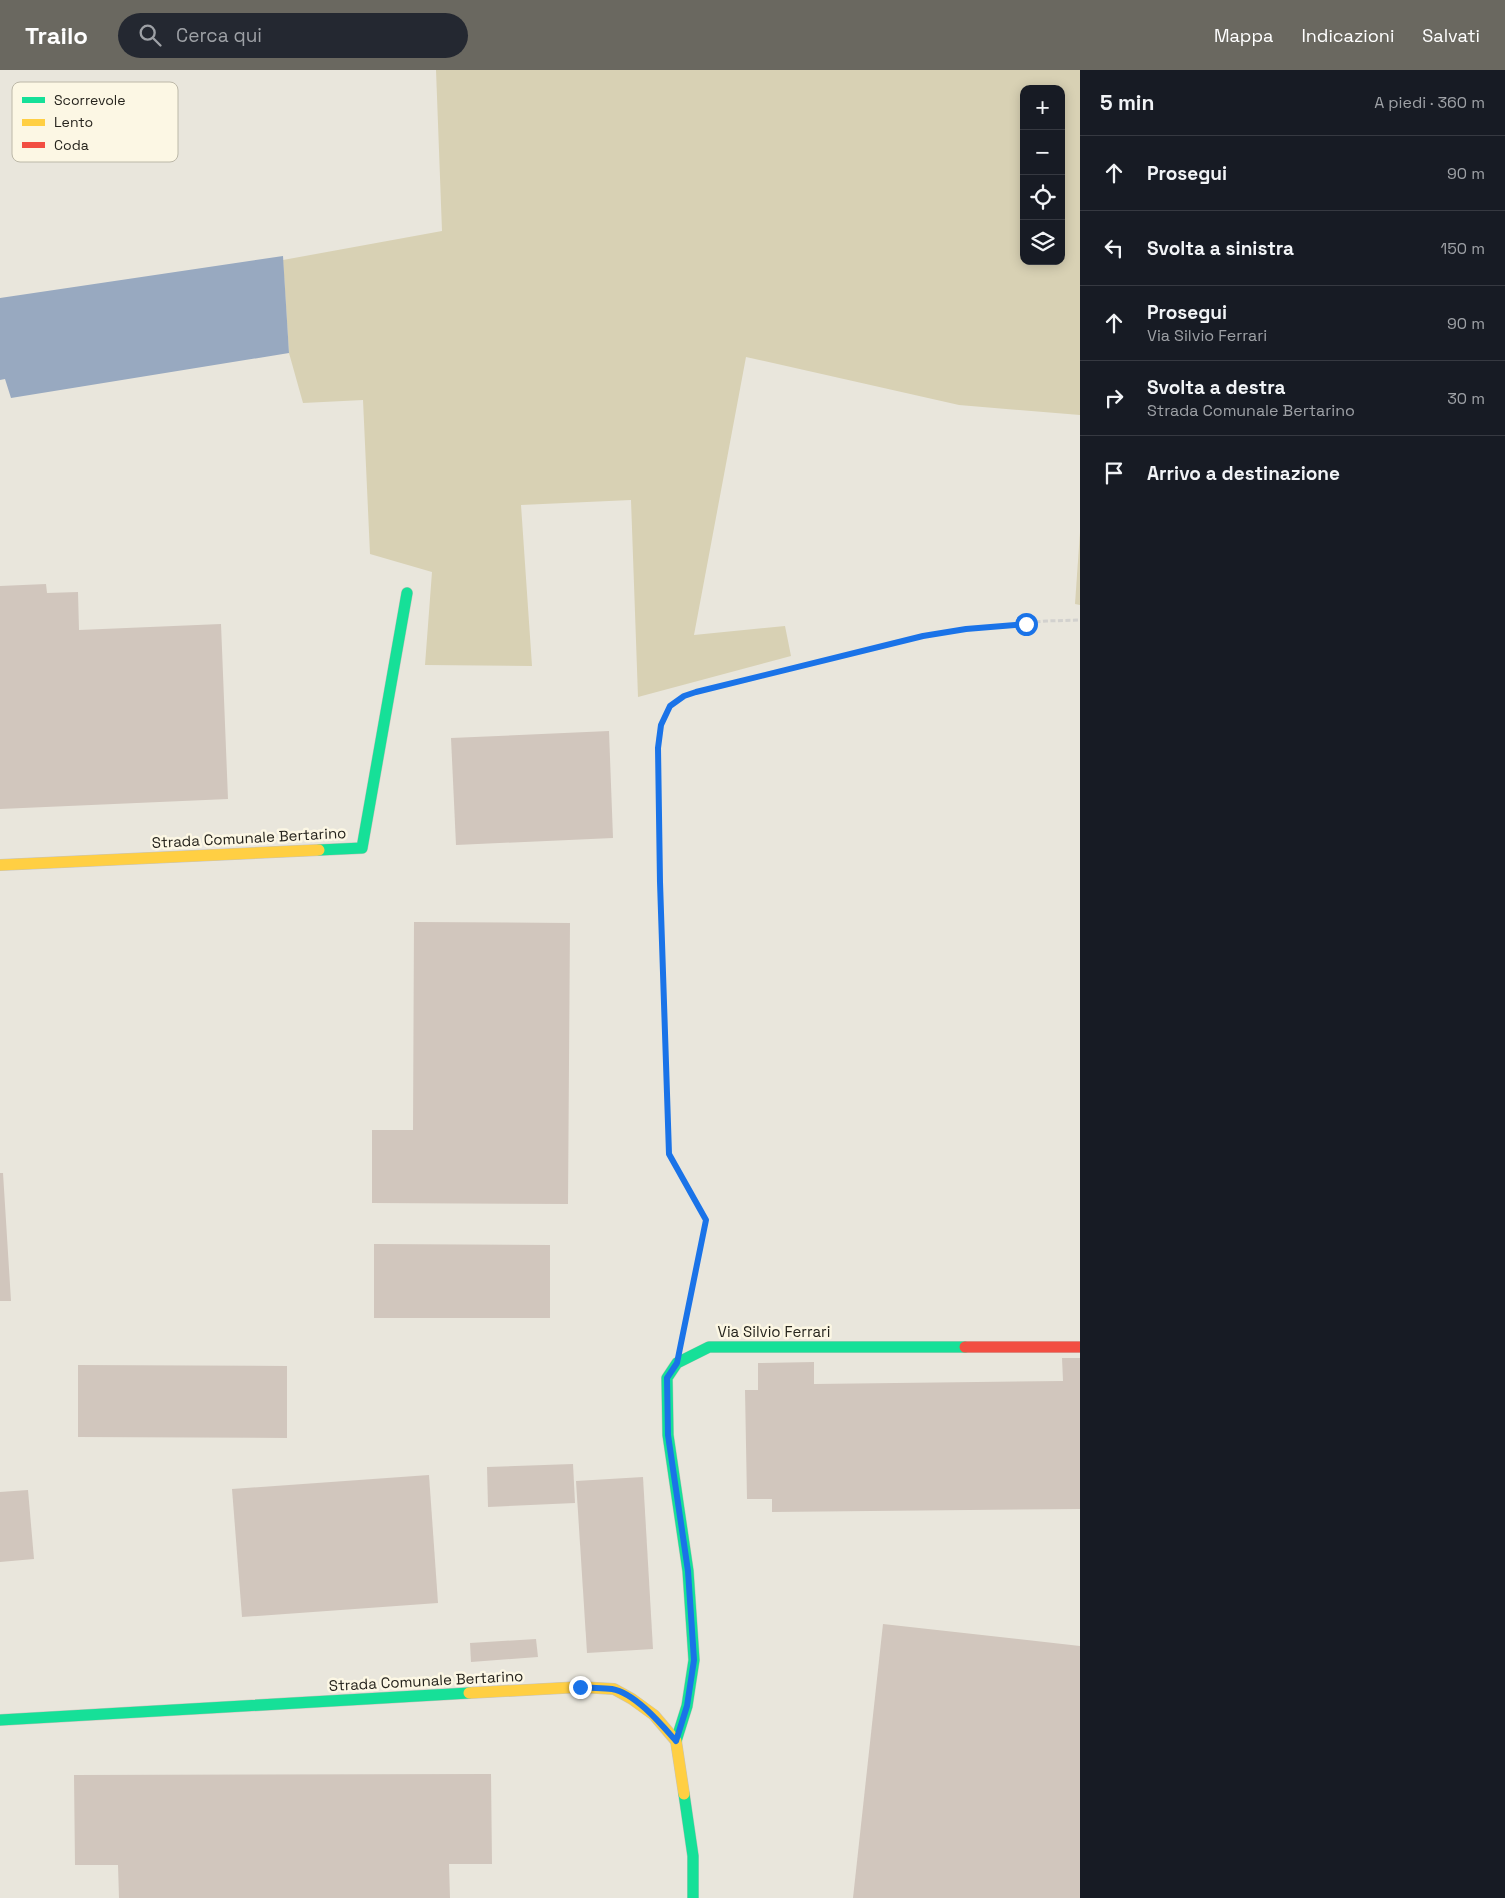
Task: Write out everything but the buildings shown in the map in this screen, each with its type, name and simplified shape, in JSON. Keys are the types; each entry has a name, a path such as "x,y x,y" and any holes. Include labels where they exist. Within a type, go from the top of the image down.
{"street":[{"name":"Strada Comunale Bertarino","path":"0,865 362,848 407,593"},
{"name":"Via Silvio Ferrari","path":"677,1363 710,1347 1080,1347"},
{"path":"677,1363 667,1378 668,1435 688,1571 694,1660 687,1706 676,1741 693,1856 693,1898"},
{"name":"Strada Comunale Bertarino","path":"0,1720 580,1687 614,1690 632,1700 654,1715 676,1741"}],"path":[{"path":"677,1363 706,1220 669,1154 660,882 658,748 661,725 666,712 676,701 696,692 896,642 966,629 1046,621 1080,620"}],"shaded area":[{"path":"436,70 1080,70 1080,415 959,405 746,357 694,635 785,626 791,656 638,697 631,500 521,505 532,666 425,665 432,572 370,554 363,400 303,403 289,353 283,260 442,231"},
{"path":"1080,532 1080,605 1075,604"}],"water":[{"path":"283,256 289,353 11,398 5,379 0,380 0,298"}],"traffic: fast":[{"path":"319,850 362,848 407,593"},
{"path":"676,1741 687,1706 694,1660 688,1571 668,1435 667,1378 677,1363 709,1347 965,1347"},
{"path":"0,1720 469,1693"},
{"path":"684,1794 693,1856 693,1898"}],"traffic: slow":[{"path":"0,865 319,850"},
{"path":"469,1693 580,1687 614,1689 654,1715 676,1741 684,1794"}],"traffic: jam":[{"path":"965,1347 1080,1347"}],"route":[{"path":"580,1687 614,1690 632,1700 654,1715 676,1741 687,1706 694,1660 688,1571 668,1435 667,1378 677,1363 706,1220 669,1154 660,882 658,748 658,738 666,712 676,701 696,692 828,660 868,648 966,629 1026,624"}]}
